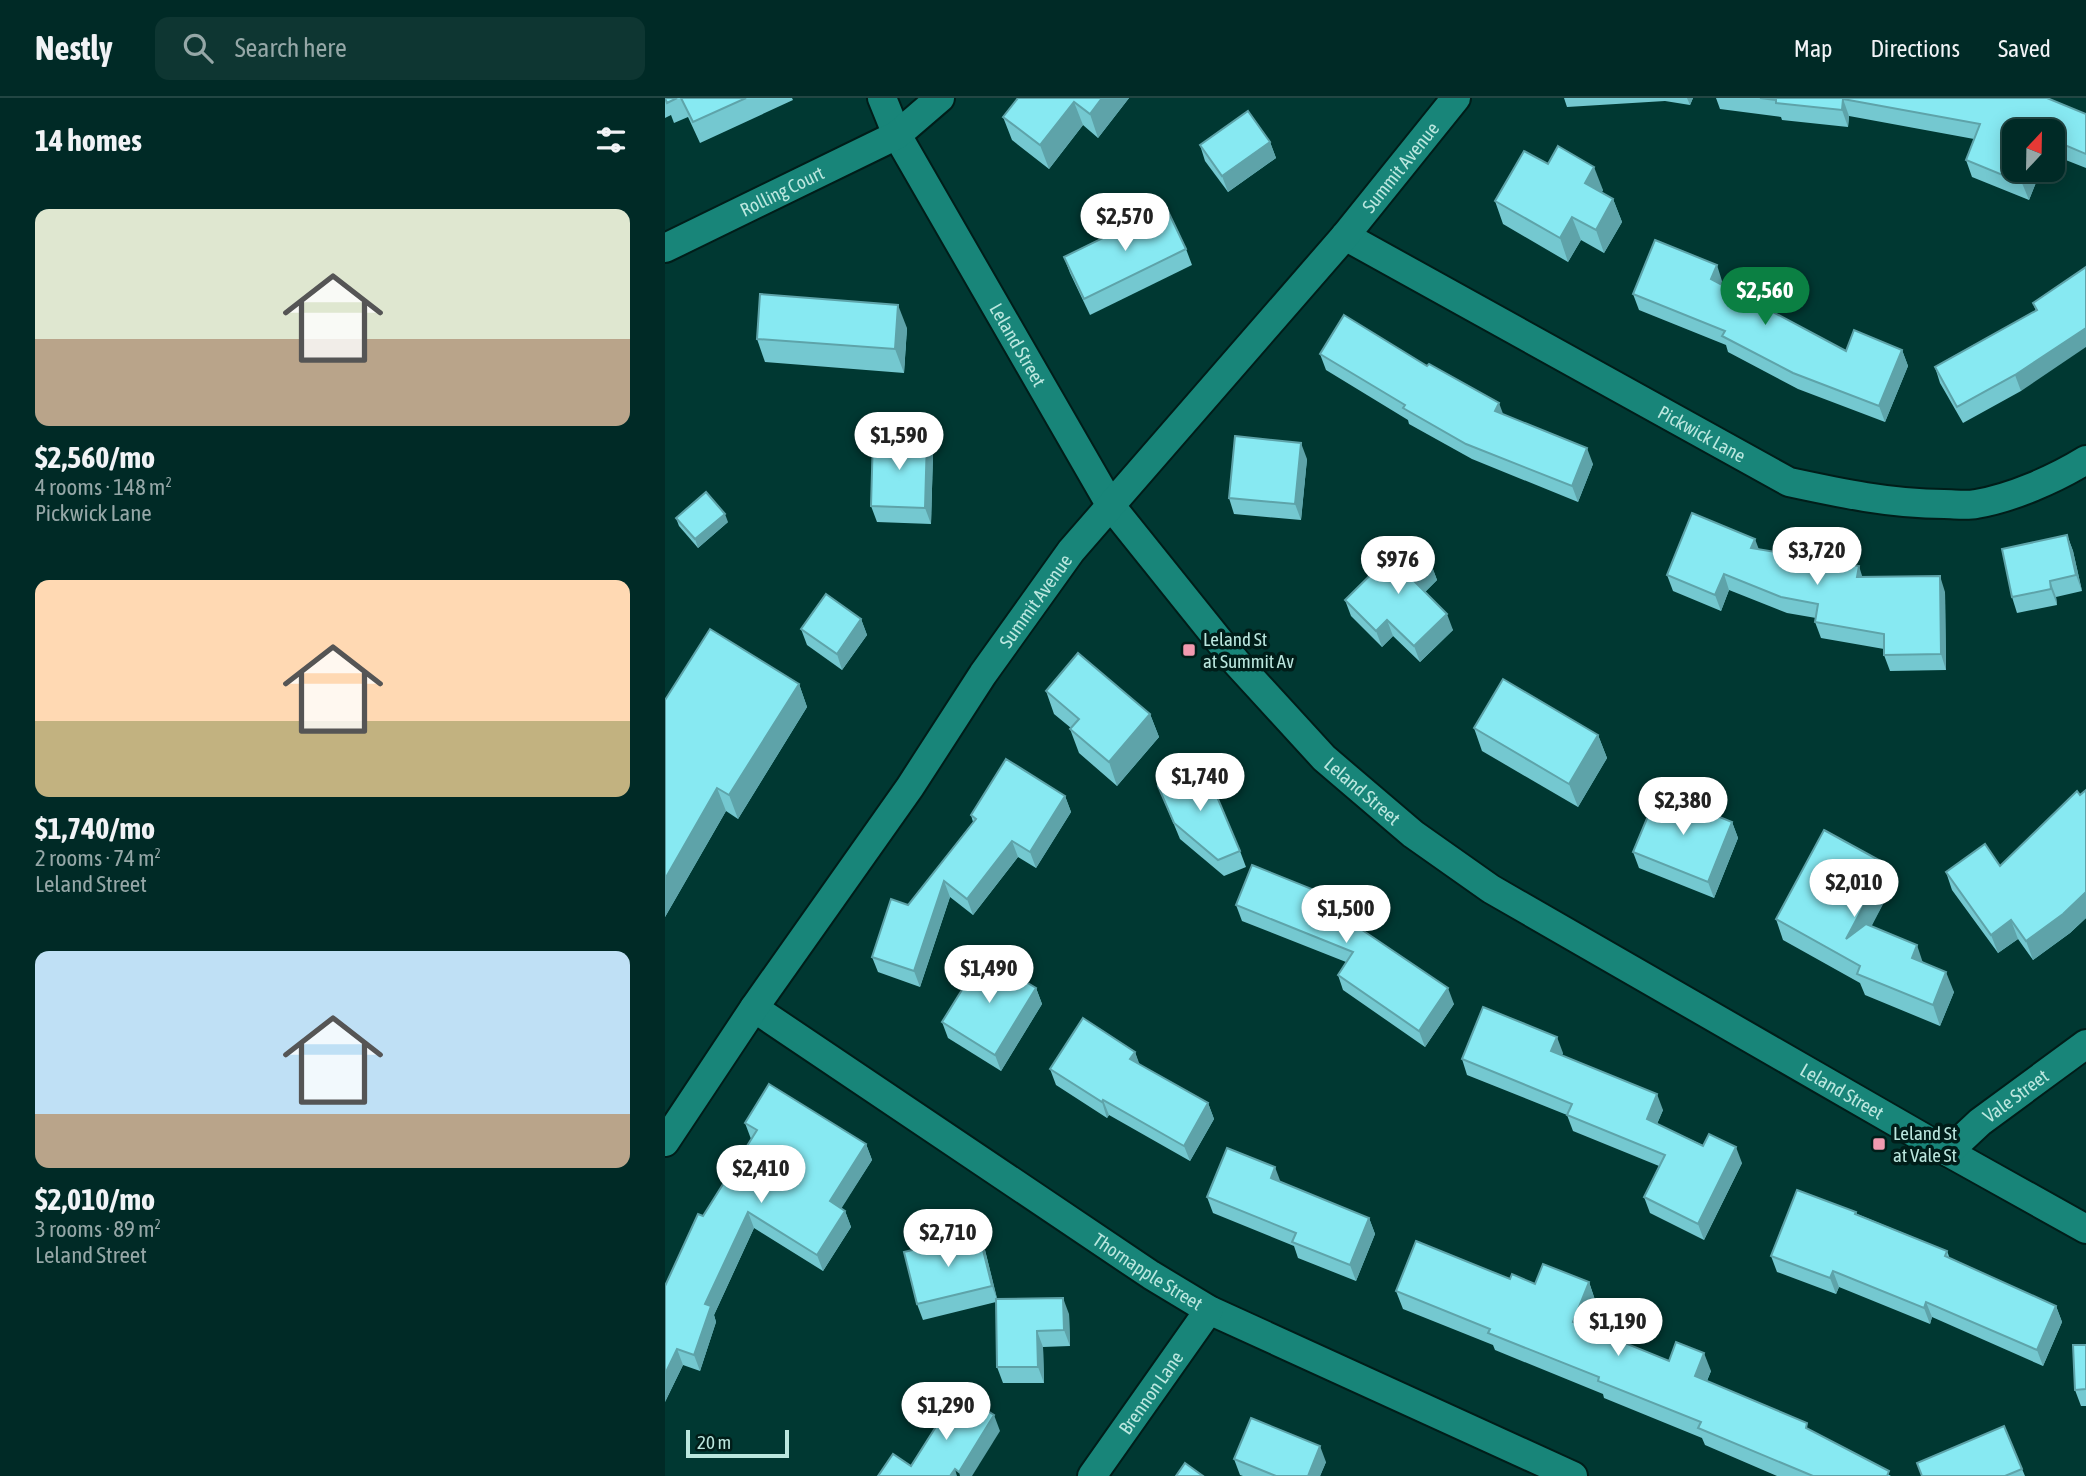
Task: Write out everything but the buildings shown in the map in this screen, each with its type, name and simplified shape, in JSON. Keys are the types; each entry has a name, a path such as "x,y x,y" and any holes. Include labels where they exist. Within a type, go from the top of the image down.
{"street":[{"name":"Leland Street","path":"883,98 897,135 1111,506 1237,663 1324,758 1413,834 1491,889 2086,1229"},
{"name":"Rolling Court","path":"665,248 897,135 940,98"},
{"name":"Summit Avenue","path":"665,1142 754,1008 909,787 983,674 1071,551 1345,236 1456,98"},
{"name":"Pickwick Lane","path":"1345,236 1789,482 1853,496 1917,505 1975,505 2031,488 2086,460"},
{"name":"Thornapple Street","path":"754,1008 1151,1275 1209,1310 1573,1476"},
{"name":"Vale Street","path":"1948,1152 1980,1122 2086,1044"},
{"name":"Brennon Lane","path":"1092,1476 1209,1310"}],"place":[{"name":"Leland St at Summit Av","path":"1189,650"},
{"name":"Leland St at Vale St","path":"1879,1144"}]}
